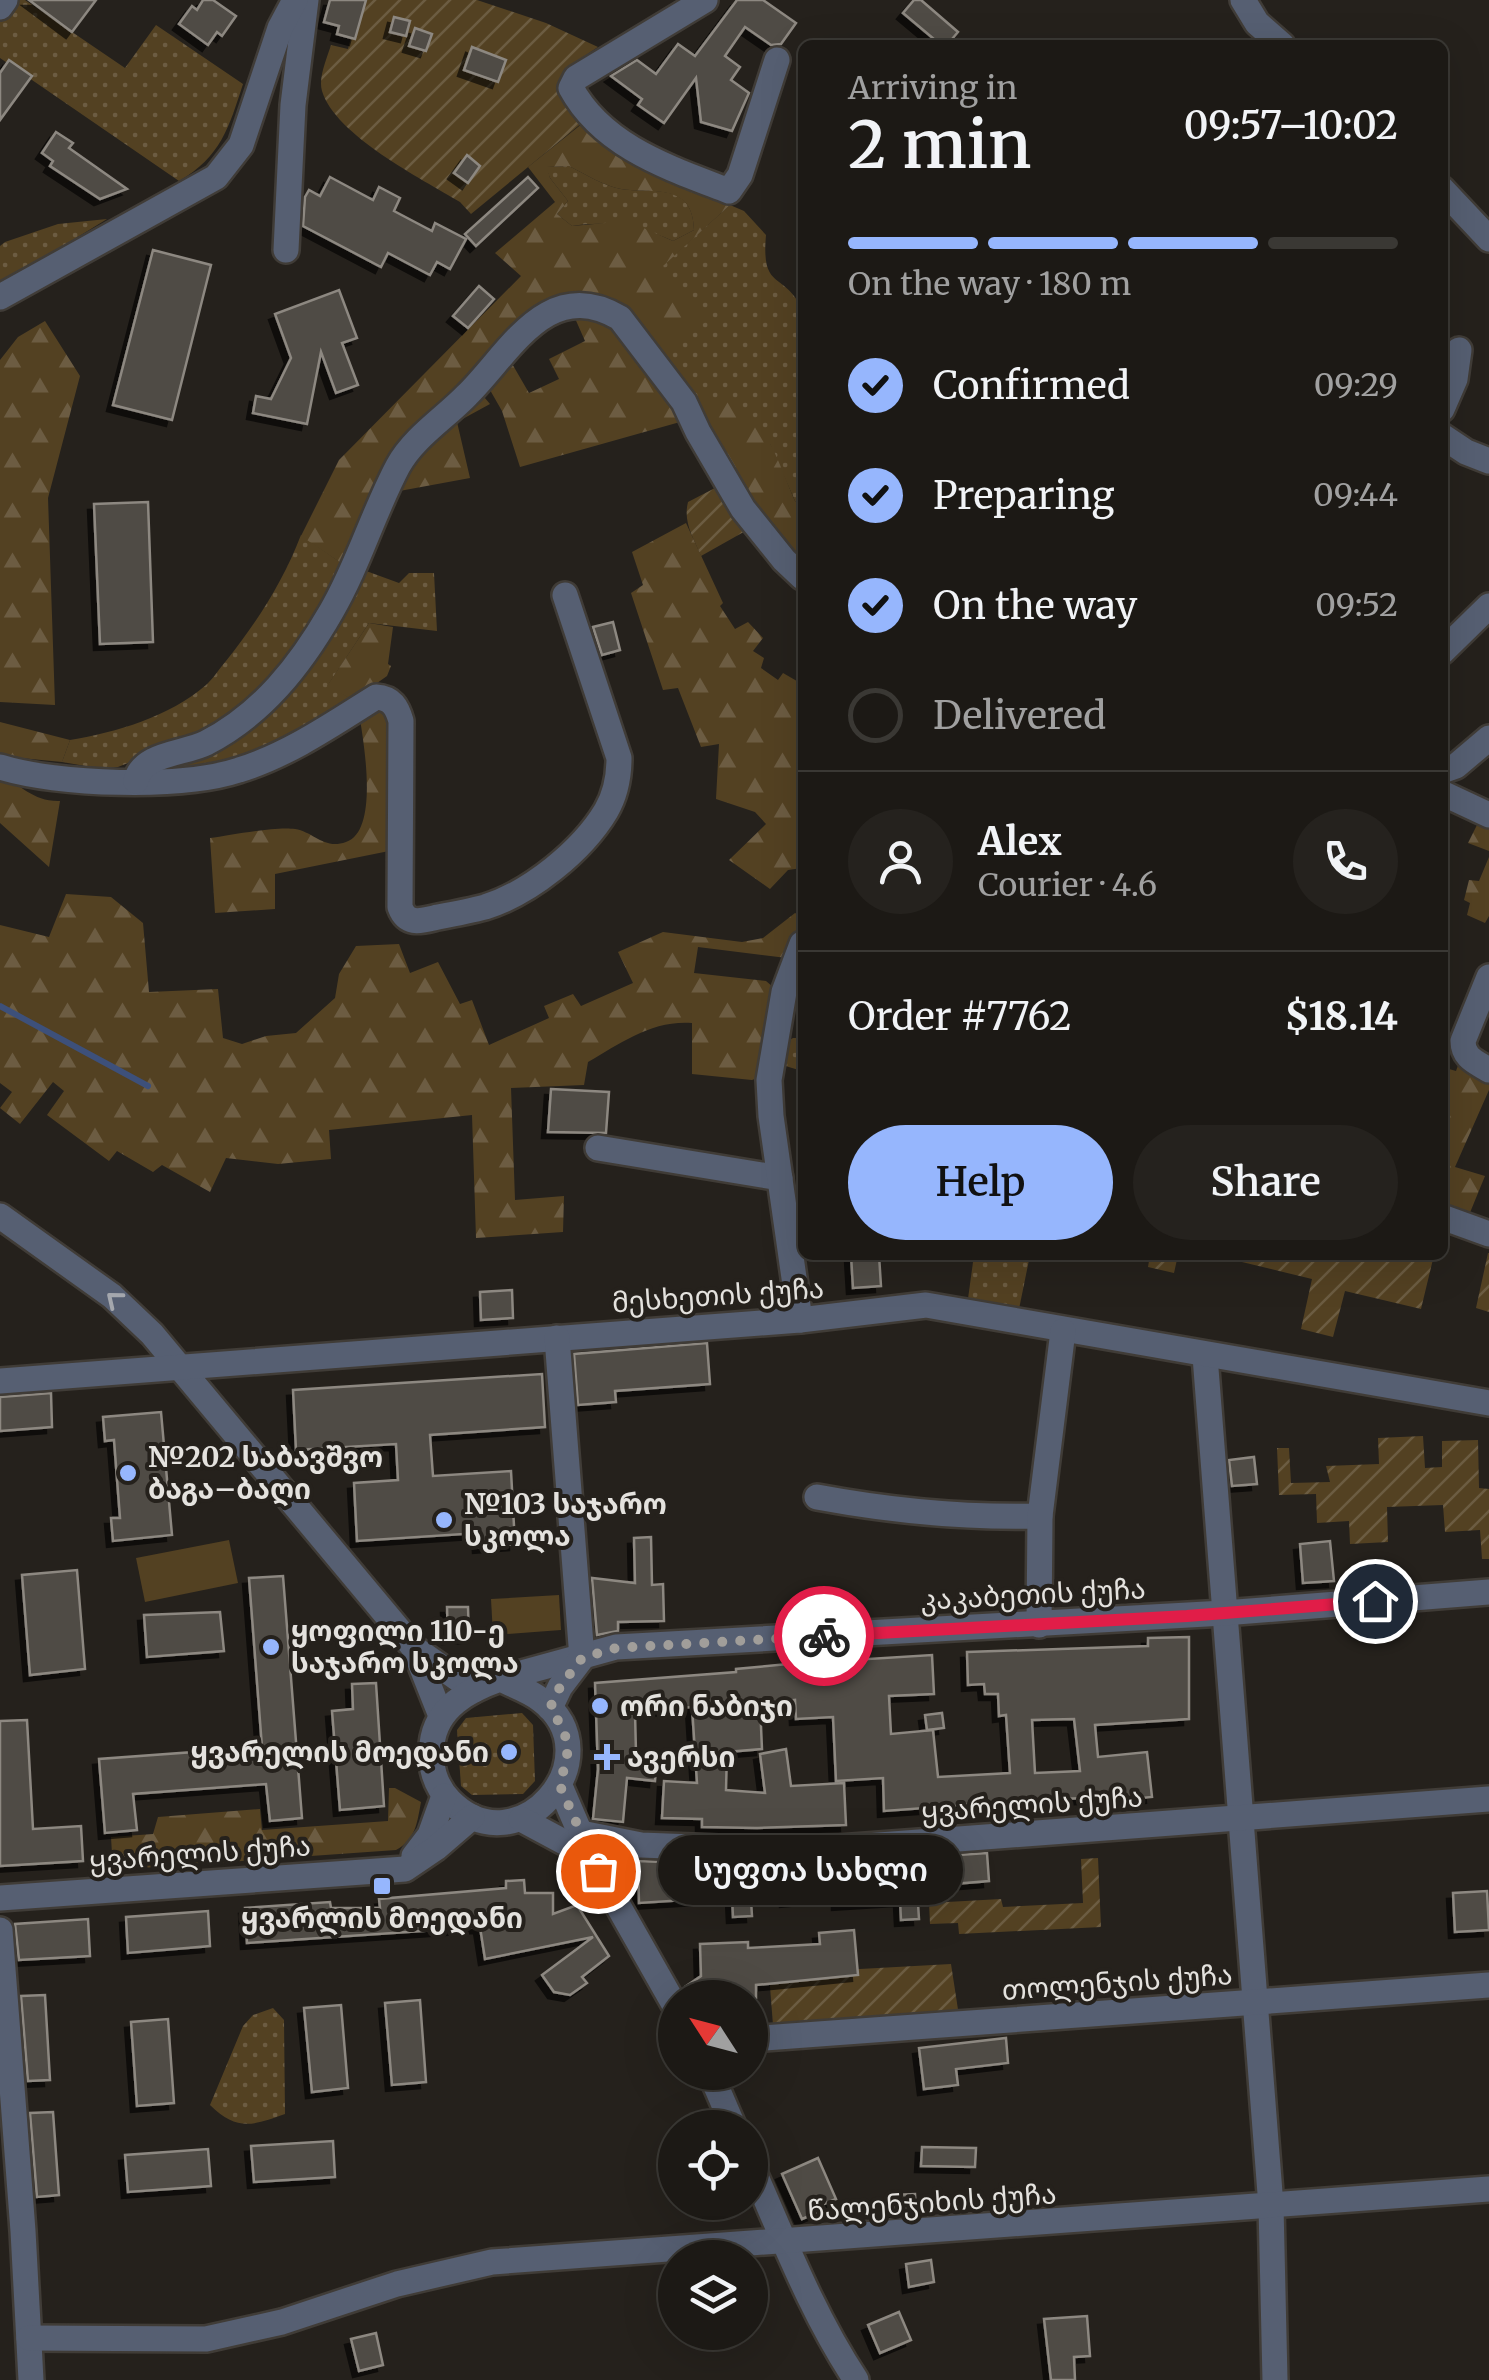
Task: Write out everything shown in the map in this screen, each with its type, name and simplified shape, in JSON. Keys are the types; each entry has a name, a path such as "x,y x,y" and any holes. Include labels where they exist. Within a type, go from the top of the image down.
{"street":[{"path":"0,7 5,0"},
{"path":"0,297 216,177 241,145 280,28 295,0"},
{"path":"286,250 294,105 306,0"},
{"path":"705,0 576,78 571,88 584,112 646,159 729,191 740,174 776,60"},
{"path":"1243,0 1257,23 1276,40"},
{"path":"1448,195 1489,238"},
{"path":"136,781 138,772 152,761 197,748 232,730 280,685 331,612 399,464 419,439 470,392 512,340 548,312 579,305 605,309 620,318 684,402 743,509 798,573"},
{"path":"1448,395 1459,350"},
{"path":"1448,440 1489,461"},
{"path":"0,767 66,778 136,781 210,776 279,754 376,697 386,698 400,721 400,907 404,918 410,922 487,906 520,891 580,842 607,810 619,782 620,758 565,595"},
{"path":"1448,646 1489,606"},
{"path":"1448,769 1489,738"},
{"path":"1448,796 1489,815"},
{"path":"798,955 775,1028 769,1080 800,1320"},
{"path":"1489,978 1463,1041 1463,1050 1489,1070"},
{"path":"775,1028 798,1029"},
{"path":"598,1148 780,1178"},
{"path":"0,1216 112,1296 152,1334 414,1648 474,1690"},
{"path":"1448,1218 1489,1234"},
{"name":"მესხეთის ქუჩა","path":"0,1381 800,1320 926,1306 1489,1403"},
{"path":"1040,1625 1040,1516 1063,1331"},
{"path":"550,1708 582,1658 557,1338"},
{"path":"1205,1356 1272,2206 1275,2380"},
{"path":"817,1497 926,1515 1040,1516"},
{"name":"კაკაბეთის ქუჩა","path":"500,1678 632,1645 1040,1625 1489,1592"},
{"path":"414,1648 442,1716"},
{"path":"521,1819 544,1806 560,1786 568,1750 564,1730 550,1708 500,1678 456,1700 442,1716 433,1735 430,1756 434,1777 444,1796 472,1817 485,1821 521,1819 585,1845"},
{"path":"560,1786 585,1845 660,1980"},
{"path":"405,1868 430,1835 444,1796"},
{"name":"ყვარელის ქუჩა","path":"585,1845 799,1850 1489,1798"},
{"path":"405,1868 472,1817"},
{"name":"ყვარელის ქუჩა","path":"0,1898 405,1868"},
{"path":"0,1930 30,2380"},
{"name":"თოლენჯის ქუჩა","path":"768,2038 1489,1986"},
{"name":"წალენჯიხის ქუჩა","path":"29,2338 206,2339 282,2322 398,2284 492,2262 1489,2190"},
{"path":"768,2203 814,2310 856,2380"}],"green space":[{"path":"12,0 25,0 125,68 156,25 243,84 222,140 205,162 179,181 0,58 0,16"},
{"path":"361,0 477,0 546,23 598,47 576,62 563,81 583,122 471,214 460,202 361,139 330,107 321,86 324,68 331,45 348,49"},
{"path":"583,123 642,162 730,205 663,266 705,322 660,359 578,299 407,443 347,567 301,536 339,460 521,276 495,253 555,202 528,167","holes":["569,166 615,187 679,197 687,204 694,230 673,241 628,221 572,226 557,214 568,201 550,178 547,167"]},
{"path":"569,166 615,187 679,197 692,214 694,230 673,241 624,226 572,226 557,214 568,201 546,167"},
{"path":"730,205 744,211 766,235 770,273 798,302 798,503 770,444 688,396 660,359 662,266"},
{"path":"107,219 0,285 0,246 5,242 58,224"},
{"path":"607,315 651,373 680,422 520,467 502,411 486,383 507,355 529,393 559,379 549,359 585,341 574,316"},
{"path":"45,321 80,376 48,498 55,705 0,702 0,360 18,337"},
{"path":"479,391 490,404 457,422 470,478 394,492 406,465"},
{"path":"688,396 737,403 756,420 798,503 798,565 755,516"},
{"path":"717,487 749,529 701,556 688,523 688,502"},
{"path":"686,523 723,603 720,606 735,629 748,622 763,638 753,651 764,658 761,668 778,680 783,673 798,682 798,869 788,870 770,889 729,860 766,824 755,812 716,799 719,744 701,747 678,688 663,690 631,593 643,585 632,552"},
{"path":"301,535 347,567 279,678 229,722 118,767 103,769 62,762 70,740 124,728 159,714 209,683 268,601"},
{"path":"358,568 399,583 409,573 434,573 437,631 369,623 328,685 353,700 252,758 155,774 149,766 235,736"},
{"path":"369,623 393,627 388,664 391,666 387,676 353,700 327,686"},
{"path":"371,707 388,710 394,850 275,874 275,909 215,913 210,838 287,828 338,844 356,835 363,822 367,786 360,719"},
{"path":"0,722 70,740 62,762 0,756"},
{"path":"0,775 35,796 60,801 49,867 0,823"},
{"path":"1480,819 1489,824 1489,851 1468,843"},
{"path":"1489,857 1489,916 1485,923 1467,915 1470,903 1464,900 1469,880 1479,881"},
{"path":"66,894 111,897 143,923 149,992 218,989 223,1038 242,1044 266,1036 296,1033 335,998 339,974 356,946 399,944 410,973 438,962 460,1004 472,1000 489,1045 549,1018 544,1006 573,994 581,1006 633,983 618,952 663,932 742,942 763,938 798,914 798,937 787,958 698,947 694,973 766,981 773,987 757,1078 692,1074 692,1023 677,1023 637,1034 588,1062 584,1085 511,1088 515,1200 564,1196 563,1232 476,1238 472,1115 329,1130 331,1159 278,1164 226,1158 210,1192 162,1165 153,1172 117,1151 109,1161 47,1115 64,1091 53,1082 20,1124 0,1108 12,1092 0,1083 0,925 49,937"},
{"path":"798,1038 798,1070 779,1064 786,1042"},
{"path":"1460,1060 1489,1076 1489,1090 1455,1167 1485,1176 1469,1215 1448,1208 1448,1069 1456,1071"},
{"path":"1489,1253 1489,1312 1476,1308"},
{"path":"973,1260 1029,1260 1018,1314 967,1306"},
{"path":"1145,1260 1177,1260 1174,1273 1148,1267 1149,1261"},
{"path":"1234,1260 1433,1260 1421,1309 1345,1291 1333,1337 1301,1329 1312,1279"},
{"path":"1423,1436 1425,1468 1442,1467 1442,1441 1478,1440 1479,1488 1489,1489 1489,1559 1482,1559 1480,1530 1445,1532 1443,1505 1387,1507 1388,1542 1350,1544 1349,1521 1317,1523 1316,1494 1279,1495 1277,1448 1289,1448 1291,1483 1330,1482 1326,1466 1379,1464 1378,1438"},
{"path":"229,1540 238,1583 145,1602 136,1558"},
{"path":"559,1595 561,1630 493,1635 491,1599"},
{"path":"522,1713 533,1725 535,1781 523,1794 472,1795 461,1786 457,1730 466,1718"},
{"path":"389,1788 421,1802 412,1836 396,1850 113,1870 111,1837 153,1834 158,1817 260,1809 262,1830 388,1821"},
{"path":"1098,1858 1101,1927 959,1934 958,1923 930,1924 929,1903 1001,1899 1003,1907 1083,1903 1081,1859"},
{"path":"951,1964 959,2016 773,2025 769,1974"},
{"path":"273,2008 284,2020 285,2114 255,2123 237,2123 210,2105 243,2026 253,2015"}],"building":[{"path":"29,0 96,0 72,32"},
{"path":"203,0 213,0 236,16 222,36 217,32 208,45 179,24 192,6 197,10"},
{"path":"330,0 366,0 355,39 337,34 339,26 324,22"},
{"path":"737,0 763,0 796,23 781,44 771,45 745,27 725,56 740,67 731,80 749,93 732,131 701,122 696,78 664,123 638,105 642,99 611,76 637,60 656,74 678,44 695,56"},
{"path":"914,0 921,0 958,32 951,40 935,40 903,13"},
{"path":"394,17 410,21 406,36 390,32"},
{"path":"415,28 432,34 426,51 409,46"},
{"path":"472,47 506,60 498,82 464,70"},
{"path":"9,60 32,76 0,120 0,73"},
{"path":"56,132 73,143 69,148 127,189 100,199 50,166 53,161 42,153"},
{"path":"467,155 480,166 468,183 454,173"},
{"path":"330,177 373,200 379,187 400,198 394,211 432,231 435,223 466,239 450,269 437,262 430,275 388,253 381,267 303,226 305,197 309,190 320,196"},
{"path":"528,177 538,188 476,246 465,234"},
{"path":"153,250 211,265 172,420 113,405"},
{"path":"479,286 494,299 468,328 453,316"},
{"path":"339,290 357,338 342,343 358,385 336,393 321,352 307,424 253,413 256,396 271,399 291,358 275,314"},
{"path":"148,502 153,642 100,644 94,504"},
{"path":"613,622 620,650 602,655 593,627"},
{"path":"551,1089 609,1092 606,1133 548,1132"},
{"path":"851,1260 879,1260 881,1286 853,1288"},
{"path":"512,1290 513,1318 481,1320 480,1292"},
{"path":"707,1343 710,1384 615,1391 616,1402 578,1405 574,1354"},
{"path":"542,1374 545,1427 430,1435 433,1476 511,1471 515,1544 479,1547 478,1533 357,1541 354,1483 398,1480 396,1444 296,1450 293,1390"},
{"path":"51,1393 52,1427 0,1431 0,1397"},
{"path":"161,1412 172,1535 113,1541 111,1518 120,1518 114,1440 105,1441 103,1417"},
{"path":"1254,1457 1257,1484 1232,1486 1229,1460"},
{"path":"651,1537 652,1585 663,1584 664,1621 618,1622 618,1631 597,1635 592,1578 635,1583 634,1538"},
{"path":"1330,1541 1334,1581 1303,1583 1300,1544"},
{"path":"77,1570 85,1669 30,1675 22,1575"},
{"name":"ყოფილი 110-ე საჯარო სკოლა","path":"283,1576 302,1818 270,1821 266,1784 133,1794 137,1830 105,1833 99,1759 262,1747 249,1578"},
{"path":"447,1607 468,1607 469,1637 448,1638"},
{"path":"220,1612 224,1651 147,1657 144,1615"},
{"path":"1189,1637 1189,1719 1095,1725 1098,1757 1147,1752 1152,1797 1036,1800 884,1811 883,1778 836,1781 833,1717 796,1719 795,1700 760,1704 762,1749 727,1752 726,1790 765,1793 760,1754 786,1749 791,1786 844,1783 846,1825 702,1827 702,1819 662,1818 664,1781 697,1783 692,1707 635,1712 636,1753 657,1755 655,1781 627,1778 623,1822 593,1819 598,1769 595,1683 932,1655 934,1694 889,1696 891,1734 933,1730 938,1777 1010,1773 1006,1715 999,1716 998,1694 985,1694 984,1684 968,1685 967,1652 1148,1646 1148,1638","holes":["1074,1719 1080,1771 1035,1773 1032,1720"]},
{"path":"376,1683 384,1806 340,1810 332,1711 353,1709 352,1684"},
{"path":"942,1713 944,1728 927,1730 925,1715"},
{"path":"27,1720 33,1829 81,1826 83,1861 0,1866 0,1721"},
{"path":"987,1853 989,1881 917,1887 919,1919 901,1920 900,1900 838,1904 838,1896 786,1901 784,1867"},
{"path":"638,1861 689,1863 689,1871 749,1868 752,1916 733,1917 732,1897 639,1903"},
{"path":"524,1880 525,1893 553,1893 553,1914 577,1905 609,1956 582,1977 587,1983 570,1995 554,1992 542,1975 593,1937 485,1959 480,1927 247,1943 245,1908 330,1902 331,1908 380,1908 379,1899 506,1888 506,1881"},
{"path":"1487,1891 1489,1930 1455,1932 1453,1893"},
{"path":"208,1911 210,1946 128,1953 126,1917"},
{"path":"88,1919 90,1956 19,1960 15,1924"},
{"path":"854,1930 858,1975 768,1984 768,1980 695,1980 701,1976 700,1944 748,1942 748,1948 820,1944 819,1933"},
{"path":"45,1995 50,2080 28,2081 21,1996"},
{"path":"420,2000 426,2082 392,2085 385,2003"},
{"path":"341,2005 348,2088 312,2092 304,2008"},
{"path":"168,2019 174,2103 137,2106 131,2022"},
{"path":"1006,2038 1008,2063 956,2069 958,2085 924,2089 919,2048"},
{"path":"53,2112 59,2195 37,2197 30,2113"},
{"path":"333,2141 335,2177 254,2182 251,2146"},
{"path":"922,2147 976,2148 975,2167 921,2166"},
{"path":"208,2149 211,2186 128,2192 125,2155"},
{"path":"818,2158 836,2199 814,2208 816,2213 802,2219 782,2174"},
{"path":"915,2194 916,2211 894,2213 893,2195"},
{"path":"931,2260 934,2282 909,2287 906,2264"},
{"path":"899,2312 911,2340 880,2353 868,2325"},
{"path":"1087,2316 1090,2356 1074,2357 1075,2380 1051,2380 1044,2319"},
{"path":"376,2333 383,2365 359,2371 351,2339"}],"waterway":[{"path":"0,1006 148,1086"}],"way so far":[{"path":"598,1871 560,1786 568,1750 564,1730 550,1708 582,1658 632,1645 824,1636"}],"place":[{"name":"№202 საბავშვო ბაგა–ბაღი","path":"128,1473"},
{"name":"№103 საჯარო სკოლა","path":"444,1520"},
{"name":"ყოფილი 110-ე საჯარო სკოლა","path":"271,1647"},
{"name":"ორი ნაბიჯი","path":"600,1706"},
{"name":"ყვარელის მოედანი","path":"509,1752"},
{"name":"ავერსი","path":"607,1757"},
{"name":"სუფთა სახლი","path":"598,1871"},
{"name":"ყვარლის მოედანი","path":"382,1886"}],"route":[{"path":"824,1636 1187,1616 1375,1601"}]}
